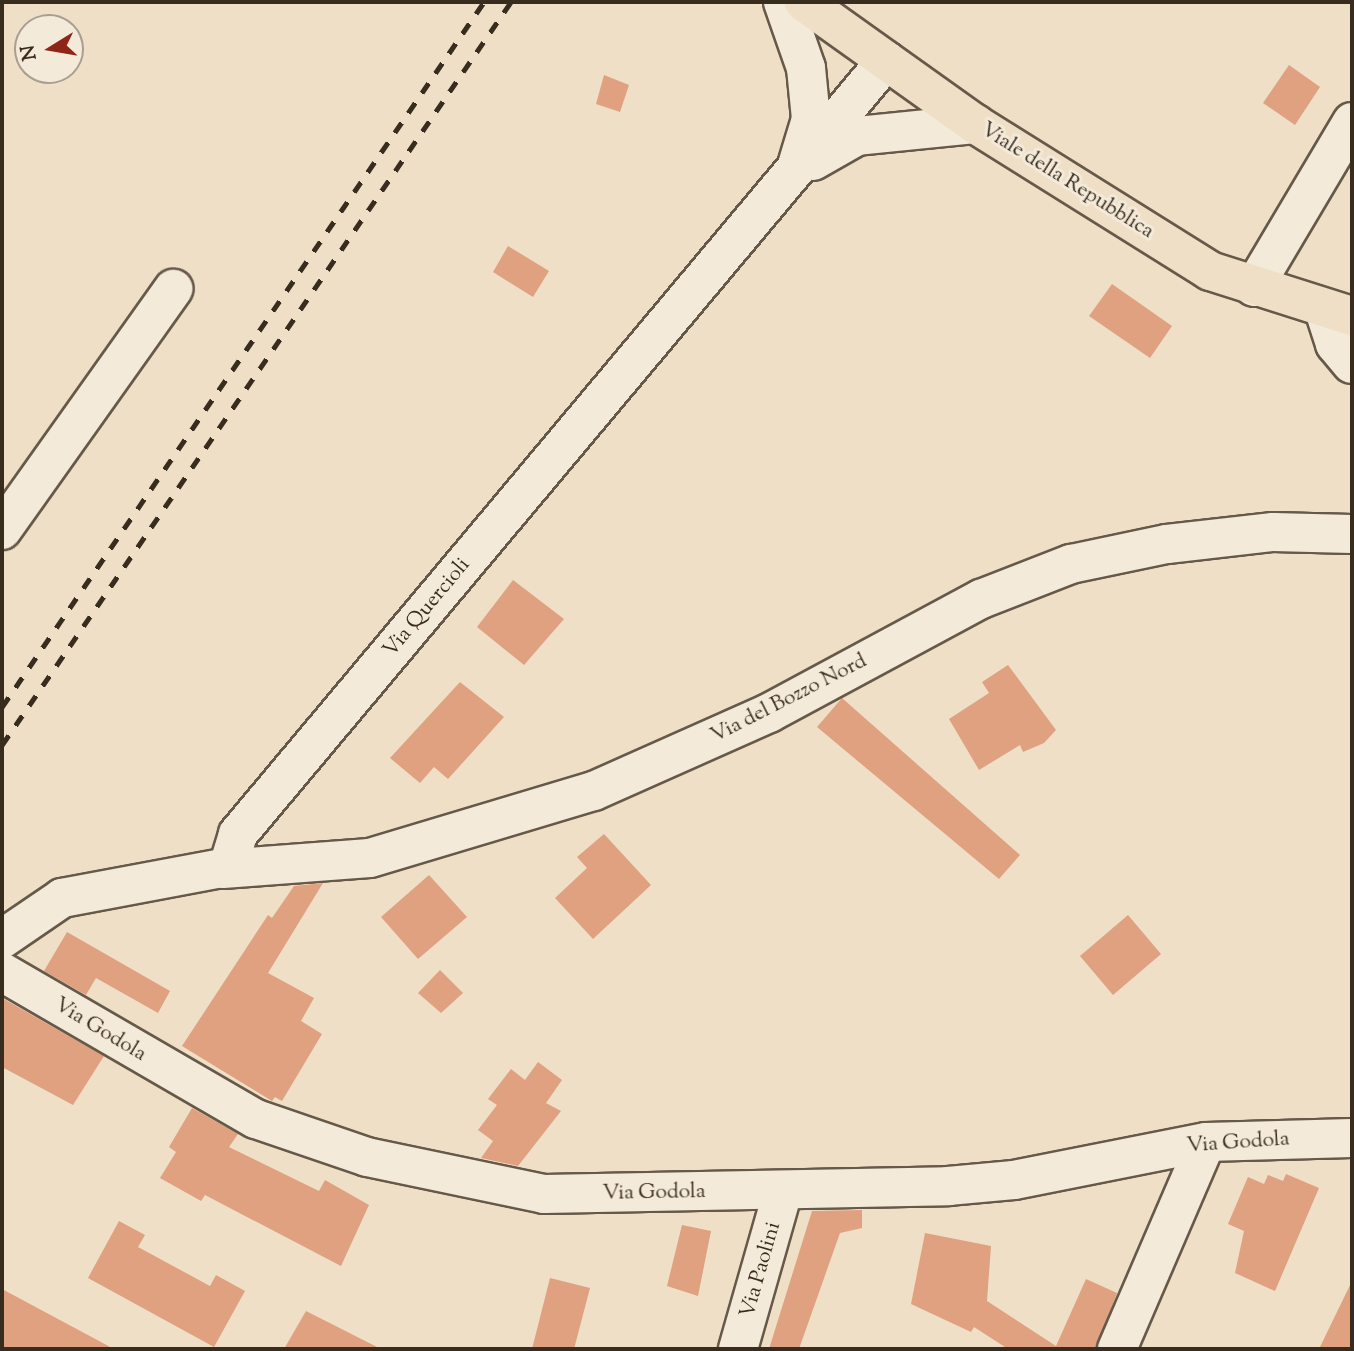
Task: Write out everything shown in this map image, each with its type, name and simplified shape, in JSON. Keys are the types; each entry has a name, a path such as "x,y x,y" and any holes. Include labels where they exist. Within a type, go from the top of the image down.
{"main road":[{"name":"Viale della Repubblica","path":"804,2 975,124 1210,271 1338,313"}],"street":[{"path":"783,2 806,68 811,119 796,170"},
{"name":"Via Quercioli","path":"223,869 238,834 886,61"},
{"path":"1254,287 1352,122"},
{"name":"Via Quercioli","path":"796,170 857,136 975,124"},
{"path":"2,530 173,289"},
{"path":"1338,313 1335,344 1352,365"},
{"name":"Via del Bozzo Nord","path":"223,869 370,858 594,791 769,713 981,599 1070,564 1167,544 1273,533 1352,534"},
{"path":"2,939 62,898 223,869"},
{"name":"Via Godola","path":"2,972 256,1119 367,1157 544,1194 783,1191 1014,1180 1206,1142 1352,1138"},
{"path":"1117,1349 1206,1142"},
{"name":"Via Paolini","path":"738,1349 783,1191"}],"building":[{"path":"1289,65 1320,87 1295,125 1263,103"},
{"path":"604,75 629,85 620,112 596,104"},
{"path":"508,246 549,271 533,297 493,272"},
{"path":"1112,284 1172,326 1150,358 1089,316"},
{"path":"513,580 564,619 524,665 477,627"},
{"path":"1008,665 1056,730 1044,743 1023,752 1020,745 979,770 949,719 989,693 982,682"},
{"path":"460,682 504,717 448,779 434,767 420,783 390,758"},
{"path":"842,698 1020,855 999,879 817,727"},
{"path":"604,834 651,885 593,939 555,898 587,868 577,857"},
{"path":"429,875 467,917 418,959 381,917"},
{"path":"323,883 268,973 314,998 301,1021 322,1034 282,1101 275,1097 272,1101 182,1046 268,915 272,918 294,886"},
{"path":"1128,915 1161,954 1113,995 1080,956"},
{"path":"67,932 170,991 158,1013 96,978 86,995 44,971"},
{"path":"440,970 463,993 441,1013 418,993"},
{"path":"2,998 104,1056 73,1105 2,1067"},
{"path":"538,1062 562,1080 546,1103 561,1111 518,1166 481,1158 493,1141 478,1130 497,1105 488,1099 511,1069 525,1080"},
{"path":"192,1108 238,1134 229,1147 319,1191 325,1180 369,1205 341,1266 205,1195 201,1201 160,1178 176,1152 169,1147"},
{"path":"1286,1174 1319,1188 1275,1291 1235,1273 1244,1231 1228,1224 1248,1177 1264,1184 1268,1175 1283,1181"},
{"path":"862,1210 862,1228 840,1233 799,1349 769,1349 812,1211"},
{"path":"119,1221 145,1235 138,1247 210,1286 216,1275 245,1291 214,1347 88,1278"},
{"path":"682,1225 711,1231 698,1296 667,1286"},
{"path":"925,1233 991,1246 987,1301 1056,1346 1086,1279 1117,1293 1096,1349 1008,1349 974,1327 971,1332 911,1304"},
{"path":"550,1278 590,1288 574,1349 532,1349"},
{"path":"1352,1281 1352,1349 1319,1349"},
{"path":"2,1289 114,1349 2,1349"},
{"path":"306,1311 381,1349 284,1349"}],"railway":[{"path":"2,707 484,2"},
{"path":"2,745 511,2"}]}
